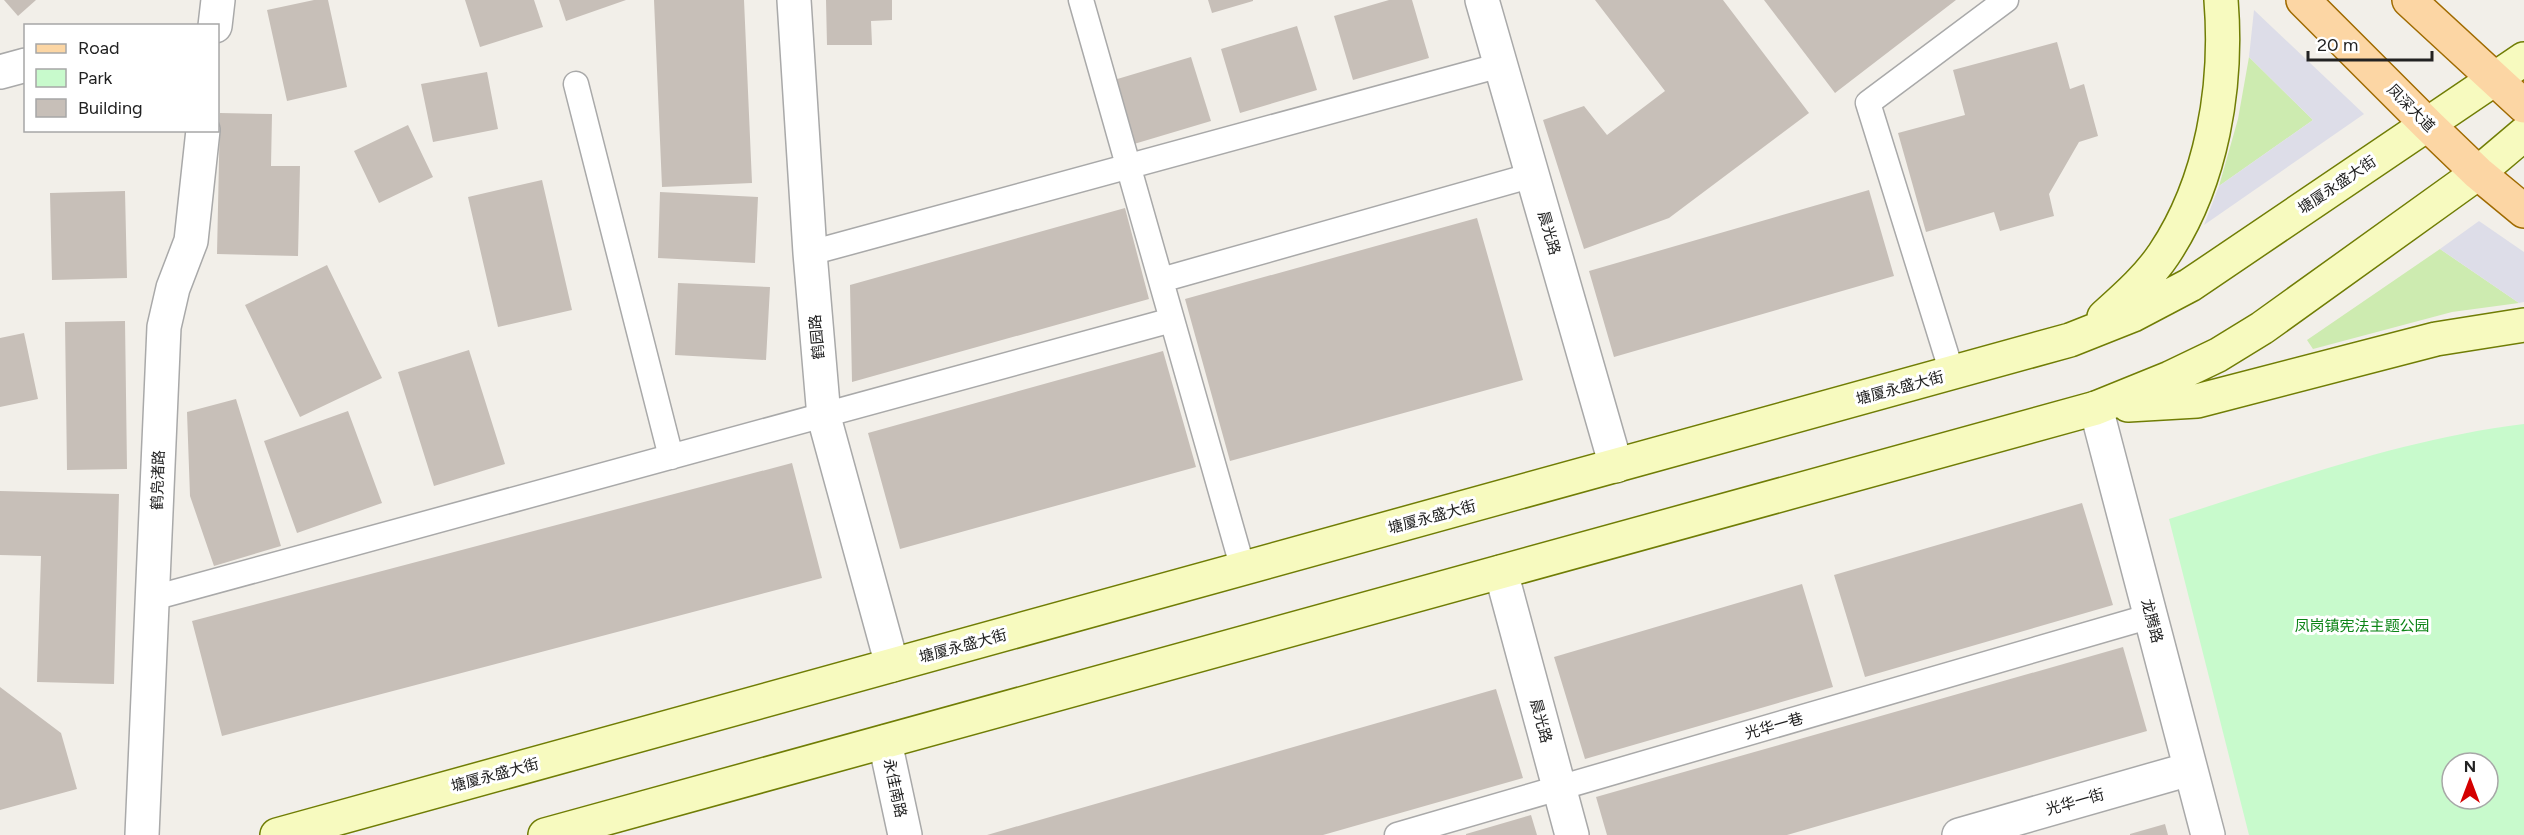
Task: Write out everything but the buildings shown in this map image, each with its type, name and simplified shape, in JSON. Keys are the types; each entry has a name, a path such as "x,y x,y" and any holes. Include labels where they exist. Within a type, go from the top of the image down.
{"main road":[{"path":"2070,340 2103,318 2135,289 2163,255 2188,212 2204,168 2214,125 2224,38 2221,0"},
{"name":"凤深大道","path":"2303,0 2478,173 2524,211"},
{"path":"2409,0 2524,106"},
{"name":"塘厦永盛大街","path":"277,835 2070,340 2133,315 2190,285 2495,80 2524,58"},
{"path":"545,835 2096,408 2170,378 2218,355 2262,328 2478,173 2524,134"},
{"path":"2096,408 2197,401 2436,339 2524,326"}],"street":[{"path":"215,24 218,0"},
{"name":"鹤园路","path":"794,0 810,253 824,417 892,666"},
{"name":"晨光路","path":"1482,0 1616,466"},
{"path":"0,72 24,66"},
{"name":"鹤凫渚路","path":"142,835 164,327 173,288 191,241 203,132"},
{"name":"龙腾路","path":"2096,408 2208,835"},
{"name":"晨光路","path":"1501,572 1572,835"},
{"name":"永佳南路","path":"885,742 905,835"},
{"name":"光华一街","path":"1959,835 2190,769"}],"lane":[{"path":"1081,0 1243,568"},
{"path":"1952,373 1868,103 2006,0"},
{"path":"810,253 1501,65"},
{"path":"576,84 671,457"},
{"path":"1161,280 1533,175"},
{"path":"153,598 824,417 1172,320"},
{"name":"光华一巷","path":"1397,835 2151,616"}],"green space":[{"path":"2249,57 2313,120 2219,186 2238,119"},
{"path":"2440,249 2519,303 2452,312 2313,349 2307,340"},
{"name":"凤岗镇宪法主题公园","path":"2524,424 2524,835 2249,835 2169,519 2344,463 2433,440"}],"shaded area":[{"path":"2254,10 2364,114 2204,225 2219,186 2313,120 2249,57"},
{"path":"2479,221 2524,252 2524,302 2519,303 2440,249"}]}
